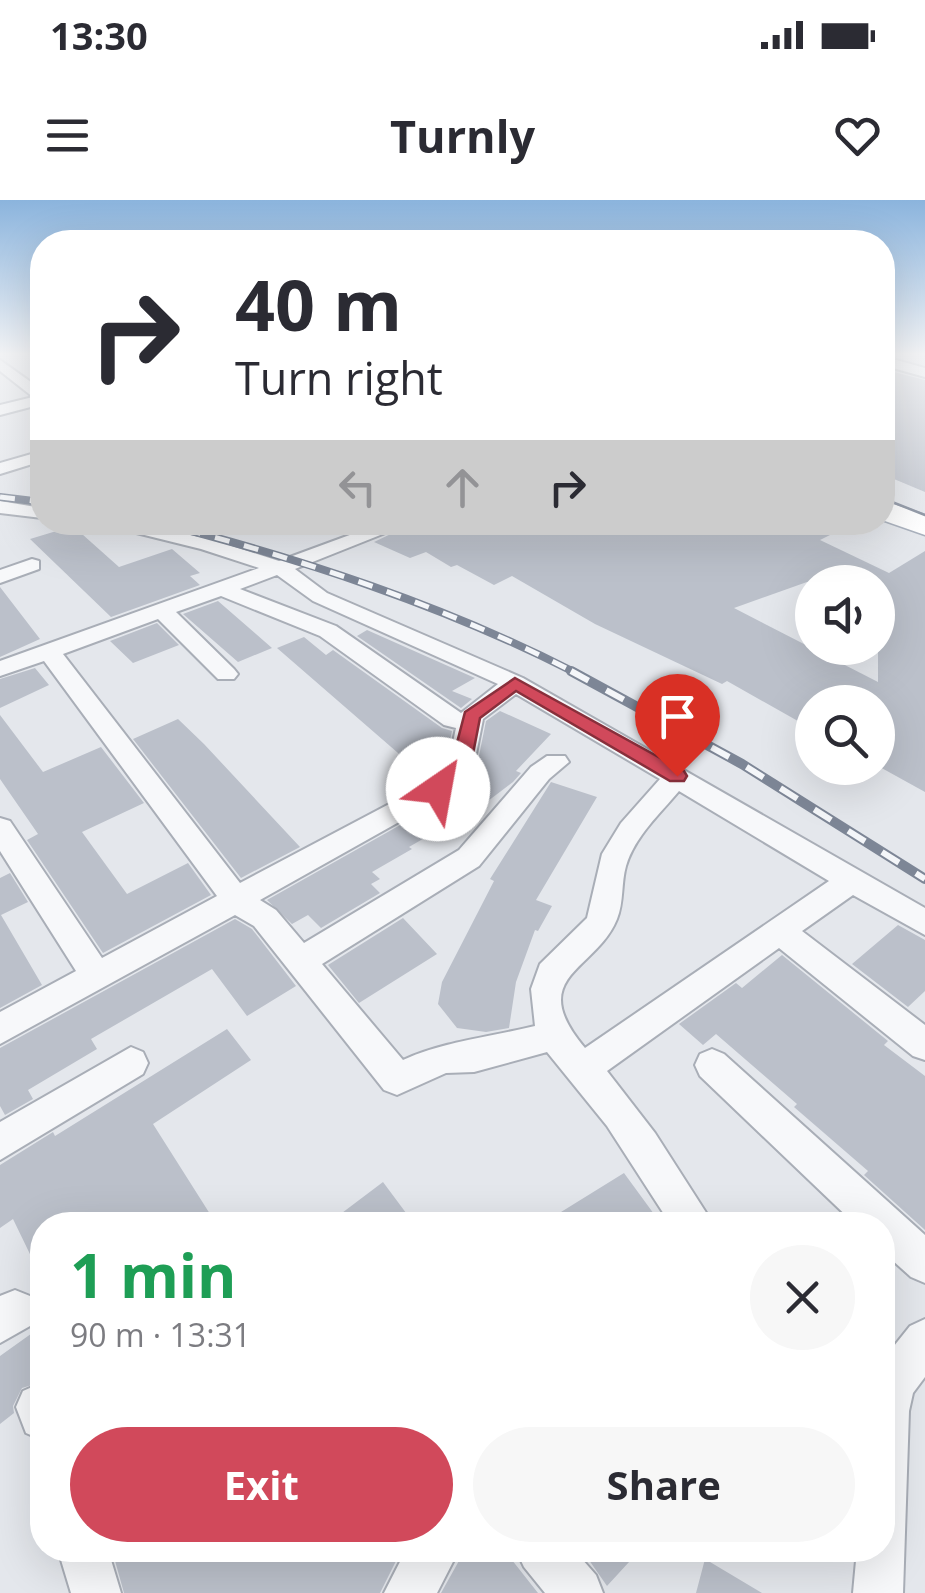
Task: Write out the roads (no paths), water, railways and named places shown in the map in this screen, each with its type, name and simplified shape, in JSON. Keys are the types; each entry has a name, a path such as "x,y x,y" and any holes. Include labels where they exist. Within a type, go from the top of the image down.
{"main road":[{"path":"895,495 925,507"},
{"path":"895,514 925,526"}],"street":[{"path":"0,469 30,460"},
{"path":"0,507 30,511"},
{"path":"163,535 281,568 320,598 515,683 925,923"},
{"path":"0,669 370,535"},
{"path":"0,577 32,565"},
{"path":"223,589 304,619 452,719 469,724"},
{"path":"162,610 226,674"},
{"path":"49,651 238,901 265,918 397,1079 443,1058 474,1057 556,1035"},
{"path":"386,672 428,654"},
{"path":"0,1030 438,789 461,764 469,724 486,702 515,683"},
{"path":"300,962 432,867 480,848 538,766"},
{"path":"677,776 647,814 636,821 622,844 610,868 605,910 597,927 561,960 548,980 547,1008 556,1035 608,1099 685,1212"},
{"path":"0,828 97,977"},
{"path":"582,1069 852,880"},
{"path":"778,930 925,1045"},
{"path":"0,1142 132,1064"},
{"path":"712,1065 869,1212"},
{"path":"895,1236 925,1264"},
{"path":"895,1380 925,1341"},
{"path":"87,1562 96,1593"},
{"path":"409,1593 427,1562"},
{"path":"551,1562 578,1593"},
{"path":"878,1593 881,1562"}],"tram line":[{"path":"895,503 925,515"}],"railway":[{"path":"0,497 30,501"},
{"path":"204,535 423,605 576,673"},
{"path":"571,671 742,764 925,879"}]}
